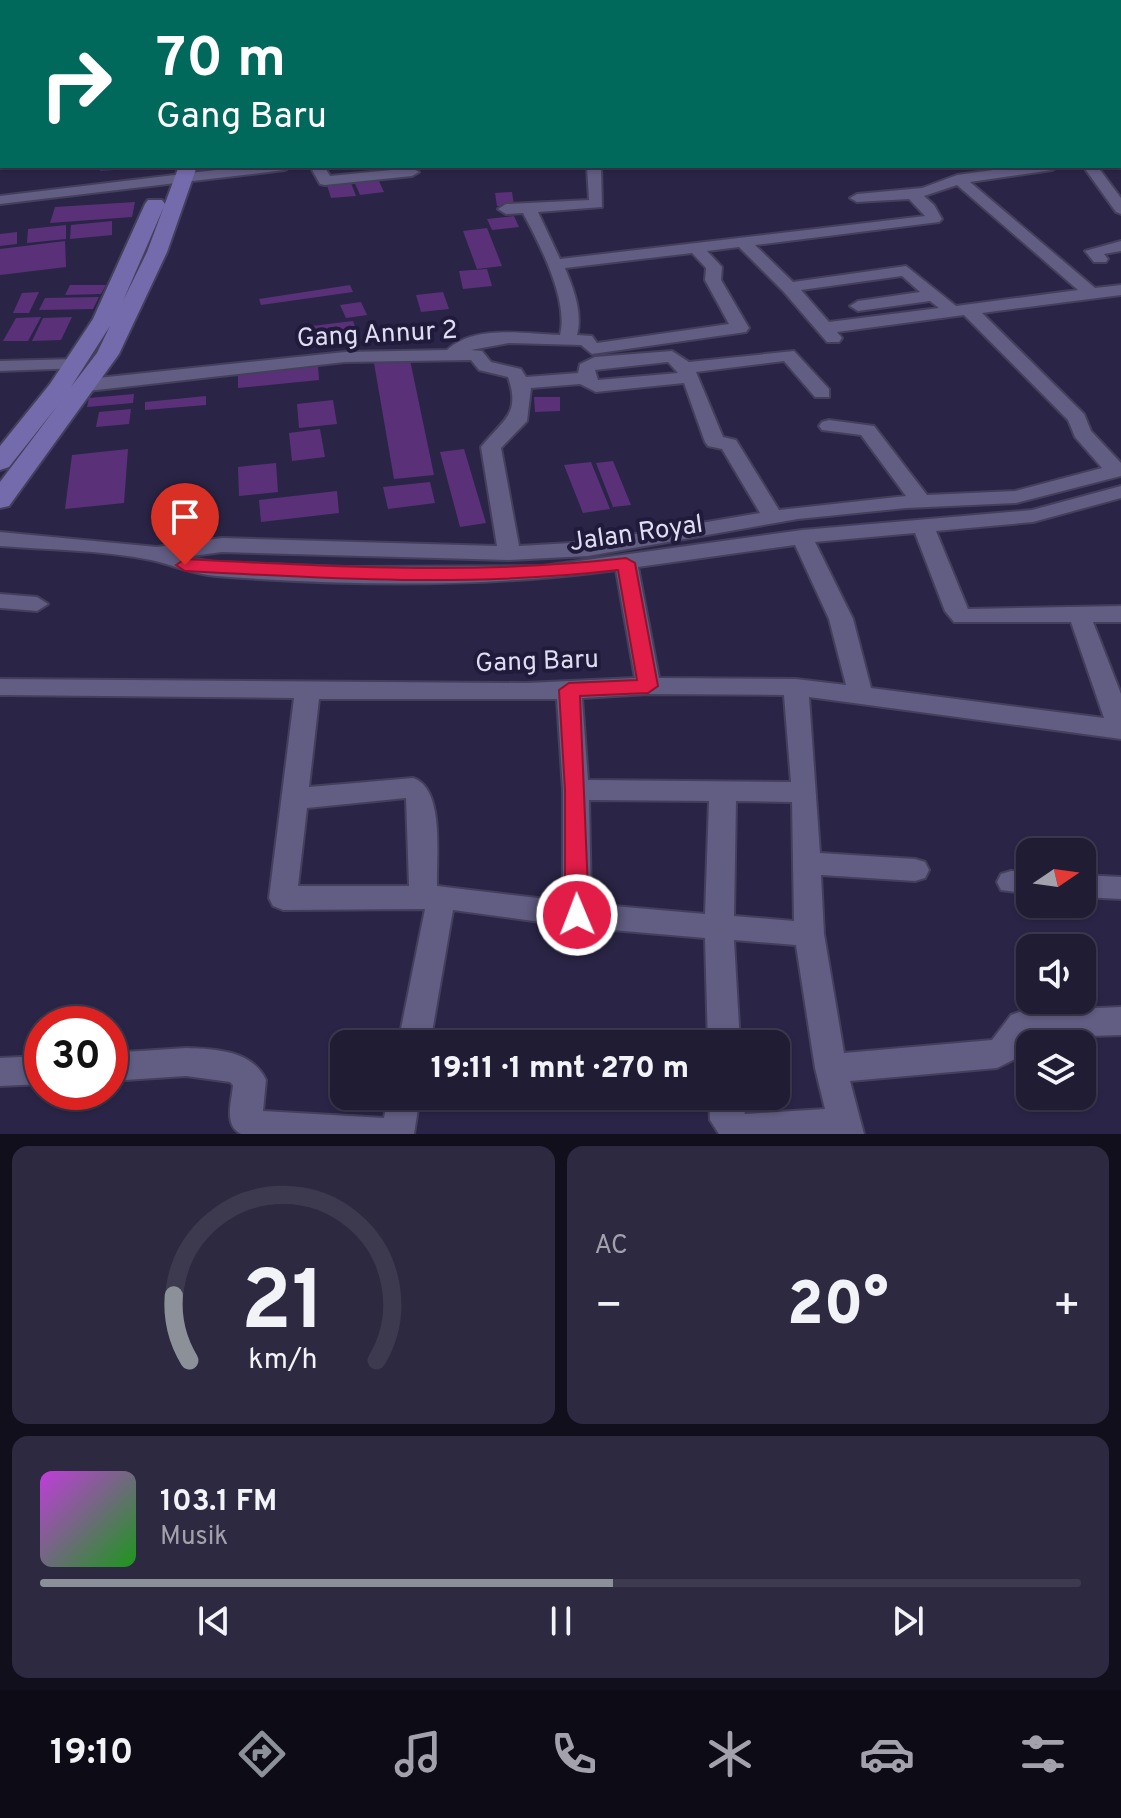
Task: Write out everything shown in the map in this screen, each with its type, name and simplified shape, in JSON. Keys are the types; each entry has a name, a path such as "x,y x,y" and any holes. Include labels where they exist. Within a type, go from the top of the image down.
{"main road":[{"path":"0,462 76,364 180,173"},
{"path":"0,500 88,385 128,317 180,173"}],"street":[{"path":"0,200 21,193 180,173 255,168"},
{"path":"318,168 325,181 412,172"},
{"path":"506,209 597,204 594,168"},
{"path":"857,198 911,193 946,186 957,179 1037,168"},
{"path":"1091,168 1121,209"},
{"path":"957,179 979,194 997,215 1091,293"},
{"path":"0,191 21,193"},
{"path":"553,265 698,250 934,219 929,208 911,193"},
{"path":"528,208 551,251 553,265 566,291 571,325 567,340"},
{"path":"744,243 789,287 830,335 959,309 1121,290"},
{"path":"1100,259 1093,251 1121,246"},
{"path":"450,354 469,341 485,339 586,340 592,349 740,328 713,280 714,267 698,250"},
{"path":"789,287 906,271 935,295 959,309 1077,418 1082,433 1117,479"},
{"path":"858,306 935,295"},
{"name":"Gang Annur 2","path":"88,385 345,357 450,354 476,355 485,366 515,373 519,383"},
{"path":"509,553 491,447 517,421 524,392 519,383 587,378 593,385 601,386 791,356 822,393"},
{"path":"0,366 76,364"},
{"path":"688,373 715,442 729,444 773,517"},
{"path":"829,426 867,430 921,501"},
{"name":"Jalan Royal","path":"0,539 156,554 222,545 509,553 588,549 773,517 921,501 1016,497 1117,479"},
{"name":"Jalan Royal","path":"156,554 185,565 214,569 346,574 543,573 802,537 1033,516 1117,479"},
{"path":"923,526 956,611 962,617 1121,614"},
{"path":"802,537 841,619 860,694"},
{"path":"626,563 648,686"},
{"path":"0,601 37,604"},
{"path":"1078,616 1088,632 1121,729"},
{"name":"Gang Baru","path":"0,687 307,692 569,690 648,686 796,687 1121,729"},
{"path":"726,1110 726,1120 740,1130 846,1129 831,1068 809,934 805,792 796,687"},
{"path":"569,690 576,790 577,915"},
{"path":"307,692 292,799 283,898 432,896 577,915 809,934"},
{"path":"292,799 413,788 421,799 432,896 416,1030"},
{"path":"576,790 805,792"},
{"path":"723,791 719,927 723,1030"},
{"path":"806,863 915,870"},
{"path":"1096,887 1121,888"},
{"path":"831,1068 997,1054 1008,1047 1010,1037 1022,1025 1121,1021"},
{"path":"128,1066 193,1063 230,1066 245,1072 250,1080 246,1120 252,1126 286,1132 398,1133 402,1110"},
{"path":"0,1072 24,1071"}],"building":[{"path":"101,168 145,168 100,171"},
{"path":"377,177 384,192 360,195 353,179"},
{"path":"350,180 356,196 331,198 326,182"},
{"path":"512,192 514,205 497,206 495,193"},
{"path":"135,202 132,217 50,223 55,207"},
{"path":"514,216 519,227 492,230 487,219"},
{"path":"112,221 112,235 70,239 71,225"},
{"path":"66,225 66,239 27,243 28,229"},
{"path":"487,228 502,266 477,269 463,231"},
{"path":"17,232 17,244 0,246 0,234"},
{"path":"65,241 66,267 0,275 0,249"},
{"path":"487,269 492,286 463,289 459,271"},
{"path":"70,285 106,285 101,294 65,295"},
{"path":"350,285 353,292 261,305 259,299"},
{"path":"39,292 29,313 13,313 22,293"},
{"path":"443,292 449,309 421,312 416,295"},
{"path":"99,297 93,309 39,310 45,298"},
{"path":"361,302 367,315 346,318 340,305"},
{"path":"41,317 28,341 3,341 16,318"},
{"path":"72,317 61,340 32,341 43,318"},
{"path":"353,321 356,329 315,334 312,326"},
{"path":"410,360 434,475 394,479 374,363"},
{"path":"318,365 319,380 238,388 238,372"},
{"path":"134,394 133,403 87,407 89,398"},
{"path":"206,396 206,405 145,410 145,402"},
{"path":"534,397 560,397 560,411 535,412"},
{"path":"333,400 337,424 299,428 297,404"},
{"path":"131,409 129,424 96,427 99,412"},
{"path":"320,429 325,457 292,461 289,433"},
{"path":"128,449 124,503 65,509 72,455"},
{"path":"464,449 486,523 460,527 440,452"},
{"path":"613,461 631,505 613,507 596,463"},
{"path":"591,462 610,509 583,513 564,465"},
{"path":"276,463 278,492 239,496 238,467"},
{"path":"430,482 435,503 388,509 383,487"},
{"path":"337,491 339,513 261,522 259,500"}],"route":[{"path":"185,565 346,574 490,574 543,573 626,563 648,686 569,690 576,790 577,915"}]}
